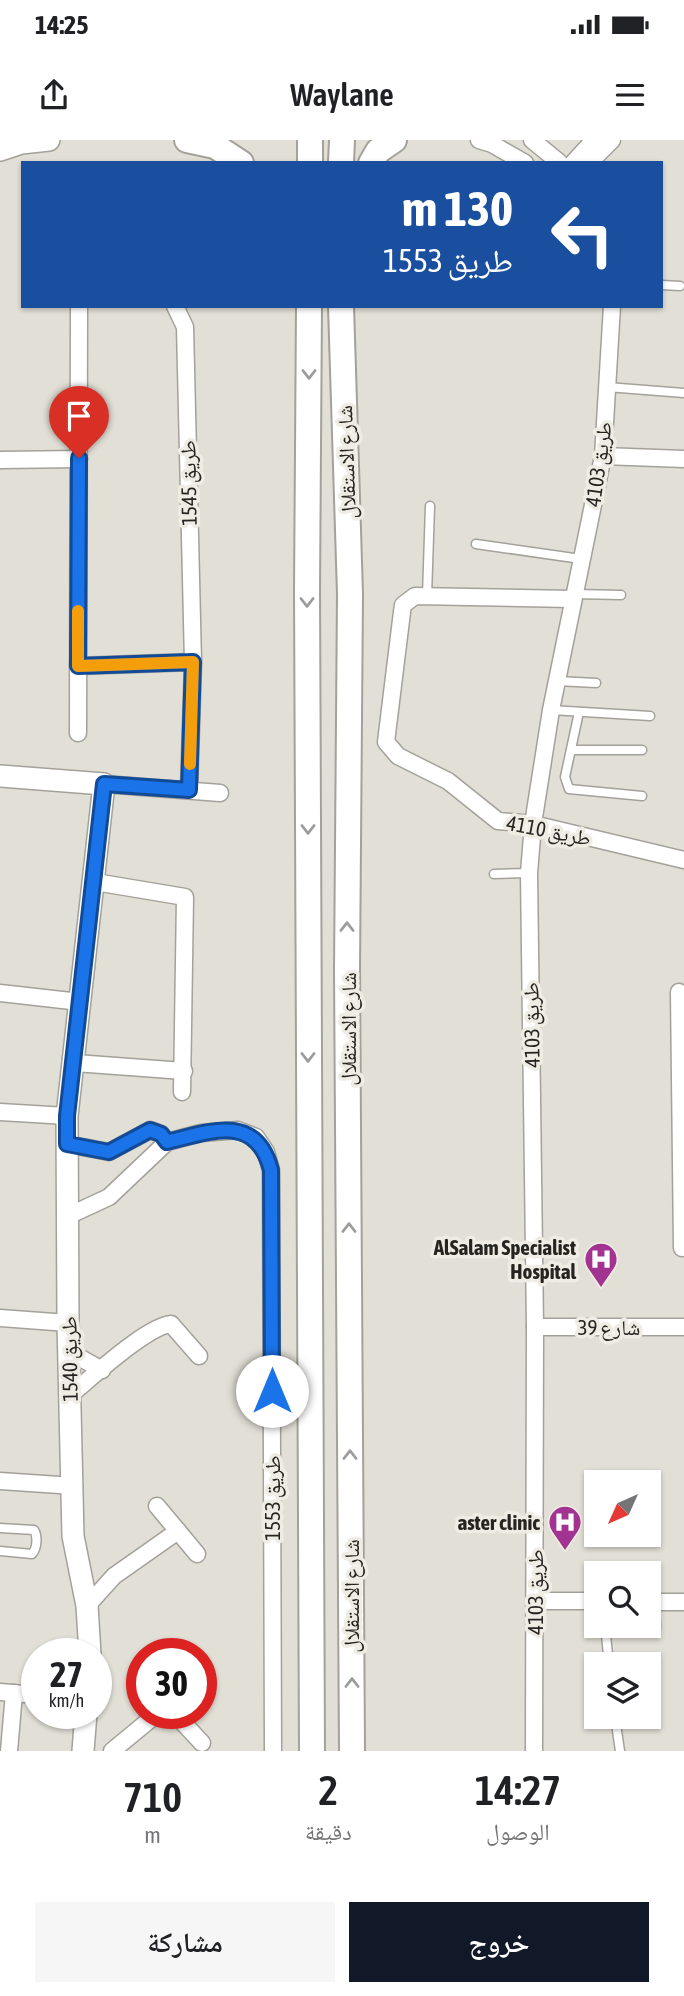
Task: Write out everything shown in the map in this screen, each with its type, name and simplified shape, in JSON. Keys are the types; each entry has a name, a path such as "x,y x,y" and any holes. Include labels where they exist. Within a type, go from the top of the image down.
{"main road":[{"path":"187,140 215,146 238,161"},
{"path":"310,140 310,161"},
{"path":"341,161 342,140"},
{"path":"373,161 378,151 394,140"},
{"name":"شارع الاستقلال","path":"309,308 307,632 312,1751"},
{"name":"شارع الاستقلال","path":"341,308 350,594 347,970 352,1751"}],"street":[{"path":"0,150 21,143 49,140"},
{"path":"479,140 524,161"},
{"path":"531,140 557,161"},
{"path":"575,161 594,140"},
{"path":"591,161 612,140"},
{"path":"78,733 79,308"},
{"name":"طريق 1545","path":"176,308 185,327 193,662 189,790"},
{"name":"طريق 4103","path":"534,1751 535,1326 529,873 533,824 551,710 603,456 612,308"},
{"path":"603,456 684,459"},
{"path":"0,460 79,458"},
{"path":"428,596 573,597"},
{"name":"طريق 4110","path":"428,596 408,599 401,612 385,734 391,751 448,781 498,821 533,824 684,860"},
{"path":"78,666 193,662"},
{"path":"0,776 220,793"},
{"name":"طريق 1540","path":"89,1638 87,1606 73,1536 74,1486 68,1351 67,1116 104,784"},
{"path":"95,882 185,897 182,1092"},
{"path":"679,992 682,1248"},
{"path":"0,993 80,1003"},
{"path":"75,1063 184,1070"},
{"path":"0,1112 67,1116"},
{"path":"67,1144 109,1152 150,1130 161,1134 167,1142"},
{"name":"طريق 1553","path":"68,1216 109,1197 167,1142 201,1133 238,1130 256,1138 267,1152 271,1170 273,1751"},
{"path":"68,1188 98,1201"},
{"path":"0,1318 68,1323"},
{"path":"69,1396 127,1348 167,1324 171,1324 199,1356"},
{"name":"شارع 39","path":"535,1326 684,1327"},
{"path":"68,1351 102,1370"},
{"path":"0,1481 74,1486"},
{"path":"157,1506 197,1554"},
{"path":"87,1606 114,1576 177,1531"},
{"path":"82,1580 114,1576"},
{"path":"536,1601 584,1601"},
{"path":"661,1602 684,1602"},
{"path":"7,1692 9,1751"},
{"path":"85,1729 83,1748 112,1751 139,1729"},
{"path":"189,1729 202,1743"}],"lane":[{"path":"663,285 680,286"},
{"path":"607,387 684,393"},
{"path":"428,596 430,506"},
{"path":"476,544 581,559"},
{"path":"573,597 621,595"},
{"path":"557,681 596,683"},
{"path":"551,710 650,716"},
{"path":"579,712 565,777 569,789 642,796"},
{"path":"571,750 642,750"},
{"path":"494,874 529,873"},
{"path":"0,1528 34,1531 36,1535 35,1550 32,1554 0,1551"},
{"path":"617,1729 620,1751"}],"slow traffic":[{"path":"78,611 78,666 193,662 190,764"}],"place":[{"name":"AlSalam Specialist Hospital","path":"601,1289"},
{"name":"aster clinic","path":"565,1552"}],"route":[{"path":"79,458 78,666 193,662 189,790 104,784 67,1116 67,1144 109,1152 150,1130 161,1134 167,1142 201,1133 238,1130 256,1138 267,1152 271,1170 272,1391"}]}
